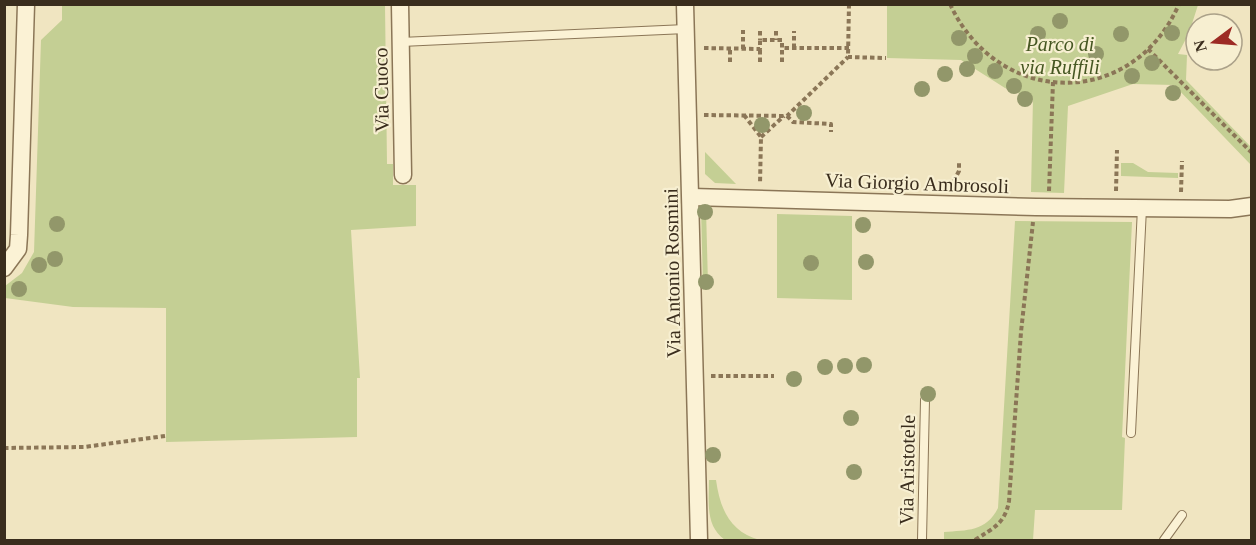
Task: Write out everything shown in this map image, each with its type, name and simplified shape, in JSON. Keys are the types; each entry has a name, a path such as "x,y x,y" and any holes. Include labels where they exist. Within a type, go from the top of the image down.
{"street":[{"path":"4,268 18,249 26,4"},
{"name":"Via Cuoco","path":"400,4 404,175"},
{"name":"Via Antonio Rosmini","path":"685,4 692,197 699,540"},
{"name":"Via Giorgio Ambrosoli","path":"692,197 1042,207 1251,206"}],"lane":[{"path":"401,42 686,29"},
{"path":"1131,433 1142,208"},
{"name":"Via Aristotele","path":"922,540 925,400"},
{"path":"1164,540 1182,515"}],"path":[{"path":"761,137 848,57 849,4"},
{"path":"950,4 966,34 992,60 1020,75 1053,82 1081,82 1106,76 1148,48 1167,26 1179,4"},
{"path":"742,49 743,30"},
{"path":"760,31 760,62"},
{"path":"776,31 776,40"},
{"path":"794,31 794,48"},
{"path":"760,40 782,40 782,62"},
{"path":"700,48 760,49"},
{"path":"730,48 730,62"},
{"path":"782,48 849,48"},
{"path":"1148,48 1251,153"},
{"path":"848,57 886,58"},
{"path":"975,540 1001,523 1009,501 1021,332 1042,207 1053,82"},
{"path":"702,105 702,125"},
{"path":"702,115 786,115 793,122 831,124 831,132"},
{"path":"1116,195 1118,150"},
{"path":"1181,195 1182,161"},
{"path":"948,192 959,171 959,162"},
{"path":"754,186 760,187"},
{"path":"696,375 774,376"},
{"path":"4,448 84,447 165,436"}],"green space":[{"path":"62,5 385,5 387,164 393,164 393,185 416,185 416,226 351,230 360,378 357,378 357,437 166,442 166,308 73,307 5,298 5,286 22,273 34,252 41,40 62,20"},
{"name":"Parco di via Ruffili","path":"887,5 1198,5 1196,12 1184,12 1184,43 1178,54 1184,55 1186,80 1251,147 1251,165 1174,85 1133,84 1068,106 1064,193 1031,192 1033,98 1005,88 961,60 887,58"},
{"path":"705,152 736,184 715,183 705,174"},
{"path":"1121,163 1133,163 1148,172 1178,173 1178,178 1121,176"},
{"path":"701,209 706,209 708,284 703,285"},
{"path":"777,214 852,216 852,300 777,298"},
{"path":"1015,221 1132,222 1122,437 1125,438 1122,510 1035,510 1033,540 944,539 944,532 982,526 988,522 998,508"},
{"path":"709,480 716,480 720,500 728,518 741,531 760,540 725,540 719,534 714,528 709,513"}]}
